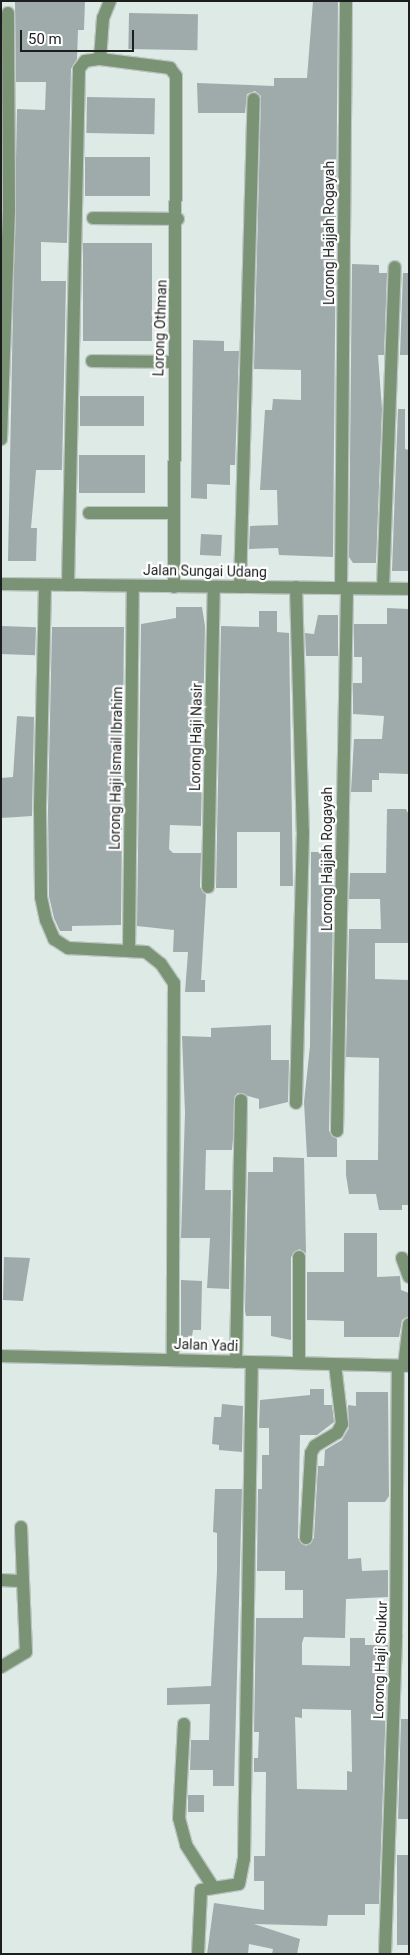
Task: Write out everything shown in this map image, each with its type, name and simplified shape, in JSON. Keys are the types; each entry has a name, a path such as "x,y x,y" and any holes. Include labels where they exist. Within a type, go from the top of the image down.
{"street":[{"path":"68,585 79,69 85,61 100,59 103,18 110,1"},
{"name":"Lorong Hajjah Rogayah","path":"337,1131 344,588 346,1"},
{"path":"1,440 9,210 8,13"},
{"name":"Lorong Othman","path":"100,59 175,71 178,219 174,362 174,586"},
{"path":"240,587 254,98"},
{"path":"93,218 178,219"},
{"path":"383,588 394,267"},
{"path":"92,361 174,362"},
{"path":"89,513 173,512"},
{"name":"Jalan Sungai Udang","path":"1,584 409,589"},
{"path":"45,585 40,839 41,897 46,920 54,939 68,948 146,952 161,964 174,984 173,1359"},
{"name":"Lorong Haji Ismail Ibrahim","path":"129,951 133,586"},
{"name":"Lorong Haji Nasir","path":"208,887 214,586"},
{"path":"296,587 303,832 296,1103"},
{"path":"236,1362 241,1100"},
{"path":"299,1363 300,1257"},
{"path":"402,1258 409,1277"},
{"name":"Lorong Haji Shukur","path":"385,1954 404,1366 409,1324"},
{"name":"Jalan Yadi","path":"1,1356 404,1366"},
{"path":"198,1954 199,1895 213,1887 239,1884 244,1860 252,1362"},
{"path":"306,1538 311,1453 315,1446 337,1433 342,1424 335,1364"},
{"path":"1,1666 26,1652 21,1527"},
{"path":"1,1580 23,1581"},
{"path":"184,1724 179,1818 186,1845 213,1887"}],"building":[{"path":"15,1 85,1 84,30 78,30 77,59 71,69 67,243 41,242 41,281 66,281 62,470 36,470 31,528 37,528 36,561 8,561 17,109 45,110 46,82 16,82"},
{"path":"313,1 338,1 333,557 279,555 278,548 249,549 250,526 278,525 277,490 260,490 265,410 272,410 273,399 301,400 301,370 254,369 261,96 255,91 247,94 245,113 198,113 197,83 274,86 274,78 307,78"},
{"path":"129,13 198,14 197,50 128,49"},
{"path":"87,97 155,98 154,134 86,133"},
{"path":"85,157 150,157 150,196 85,196"},
{"path":"83,243 152,243 152,341 83,341"},
{"path":"352,264 379,265 379,273 387,273 384,355 378,355 382,409 376,563 353,563 349,557"},
{"path":"403,273 409,273 409,355 400,355"},
{"path":"193,340 224,341 224,351 239,351 235,465 230,465 230,485 207,484 207,499 191,498"},
{"path":"80,396 144,396 144,426 80,426"},
{"path":"398,409 405,409 405,449 409,450 408,571 392,571"},
{"path":"79,455 145,455 145,493 79,493"},
{"path":"201,534 222,535 221,556 200,555"},
{"path":"176,607 202,607 205,626 201,826 170,825 169,849 173,853 201,853 200,887 206,895 201,980 205,980 205,992 185,992 188,952 173,952 174,930 137,926 141,624 176,618"},
{"path":"387,608 409,609 409,774 379,773 379,780 372,780 372,792 351,792 354,739 382,739 384,716 353,714 353,683 362,683 362,657 354,657 354,624 387,624"},
{"path":"259,611 277,611 277,632 289,633 293,886 280,886 280,832 237,832 237,888 216,888 221,626 259,627"},
{"path":"318,615 338,615 338,656 306,656 305,633 314,634"},
{"path":"1,626 36,627 35,655 1,654"},
{"path":"52,627 124,627 121,925 72,926 72,931 60,931 54,918 49,896 48,810"},
{"path":"17,716 34,717 32,816 1,818 1,778 13,777"},
{"path":"387,809 406,809 409,815 409,943 375,943 375,979 409,980 409,1205 402,1205 402,1210 379,1210 376,1194 349,1194 346,1175 346,1160 378,1160 379,1058 346,1057 349,929 381,929 380,899 349,899 350,873 386,873"},
{"path":"311,852 332,852 334,860 329,1131 337,1139 337,1157 307,1157 304,1102 310,1046"},
{"path":"271,1025 271,1060 289,1060 288,1102 259,1109 259,1099 237,1093 232,1150 206,1150 205,1190 231,1190 229,1289 207,1288 210,1238 181,1238 185,1113 182,1036 211,1037 211,1028"},
{"path":"273,1157 304,1158 306,1253 299,1249 291,1257 291,1340 271,1336 271,1316 246,1316 245,1311 248,1172 273,1172"},
{"path":"344,1233 377,1233 377,1277 400,1276 401,1290 409,1293 409,1316 402,1320 399,1337 344,1337 344,1321 307,1320 307,1272 344,1272"},
{"path":"4,1257 30,1258 23,1301 3,1300"},
{"path":"181,1280 202,1281 201,1330 193,1330 192,1337 181,1337"},
{"path":"310,1389 324,1389 324,1405 332,1405 334,1422 317,1435 300,1435 298,1538 306,1546 314,1538 318,1466 324,1466 325,1450 342,1440 349,1428 348,1405 356,1406 356,1392 388,1392 389,1496 385,1502 348,1502 348,1559 361,1558 362,1571 388,1570 388,1597 346,1599 345,1638 304,1637 302,1643 302,1665 350,1666 350,1638 365,1638 365,1645 388,1645 379,1904 365,1904 365,1915 328,1915 327,1926 254,1924 300,1939 297,1954 272,1954 273,1949 249,1944 248,1954 207,1954 214,1903 264,1910 264,1881 254,1881 254,1856 265,1856 266,1772 254,1772 254,1758 258,1758 259,1732 254,1732 256,1618 303,1618 303,1590 285,1590 285,1571 257,1571 258,1489 262,1489 262,1455 269,1455 269,1428 259,1428 260,1400 310,1395","holes":["302,1709 351,1710 352,1772 347,1771 347,1790 297,1789 295,1717 302,1718"]},
{"path":"222,1404 243,1406 242,1452 219,1450 219,1445 212,1444 214,1417 221,1417"},
{"path":"215,1489 242,1489 234,1786 213,1786 213,1770 190,1770 191,1740 209,1740 210,1704 167,1705 167,1688 211,1686 217,1571 217,1533 213,1532"},
{"path":"401,1719 409,1719 409,1819 398,1819"},
{"path":"188,1795 204,1795 204,1812 188,1812"},
{"path":"397,1855 409,1855 409,1945 397,1945"}]}
